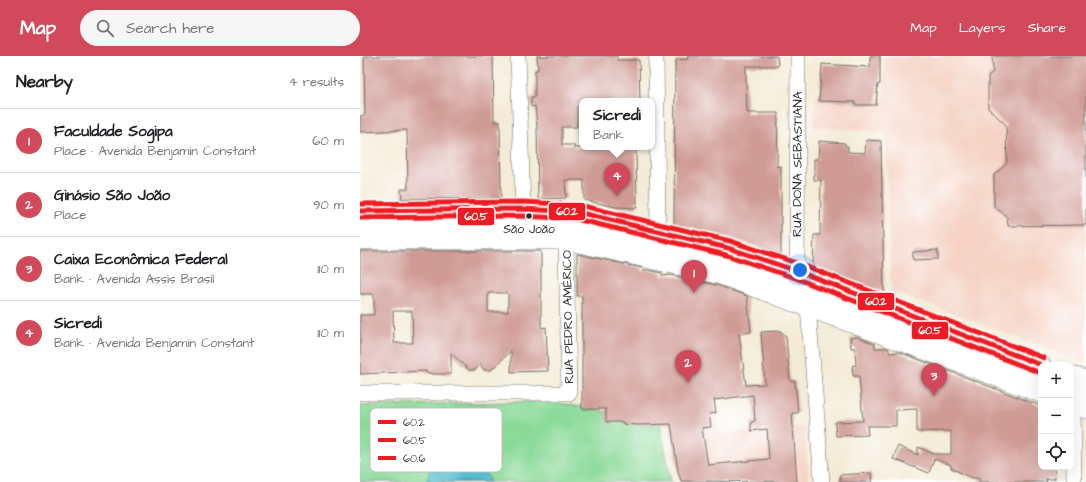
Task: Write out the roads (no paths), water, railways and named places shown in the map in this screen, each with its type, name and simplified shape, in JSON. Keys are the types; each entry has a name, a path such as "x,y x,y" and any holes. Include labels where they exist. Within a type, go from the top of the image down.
{"main road":[{"path":"360,211 523,209 577,212 728,248 797,271 1038,364"},
{"path":"360,240 566,240 722,275 808,300 862,327 1038,392"},
{"path":"1074,377 1086,380"}],"street":[{"path":"518,56 523,209"},
{"path":"656,56 658,231"},
{"name":"RUA DONA SEBASTIANA","path":"797,271 798,56"},
{"path":"403,210 475,225"},
{"path":"360,225 568,226 724,262 808,300 1038,378"},
{"path":"404,240 475,225"},
{"name":"RUA PEDRO AMÉRICO","path":"360,393 568,393 566,240"},
{"path":"808,300 887,306"},
{"path":"808,300 822,482"},
{"path":"1074,482 1076,400"}],"water":[{"path":"429,472 484,472 490,482 427,482"}],"place":[{"name":"Sicredi","path":"617,196"},
{"name":"São João","path":"529,216"},
{"name":"Faculdade Sogipa","path":"694,293"},
{"name":"Ginásio São João","path":"688,383"},
{"name":"Caixa Econômica Federal","path":"934,396"}]}
